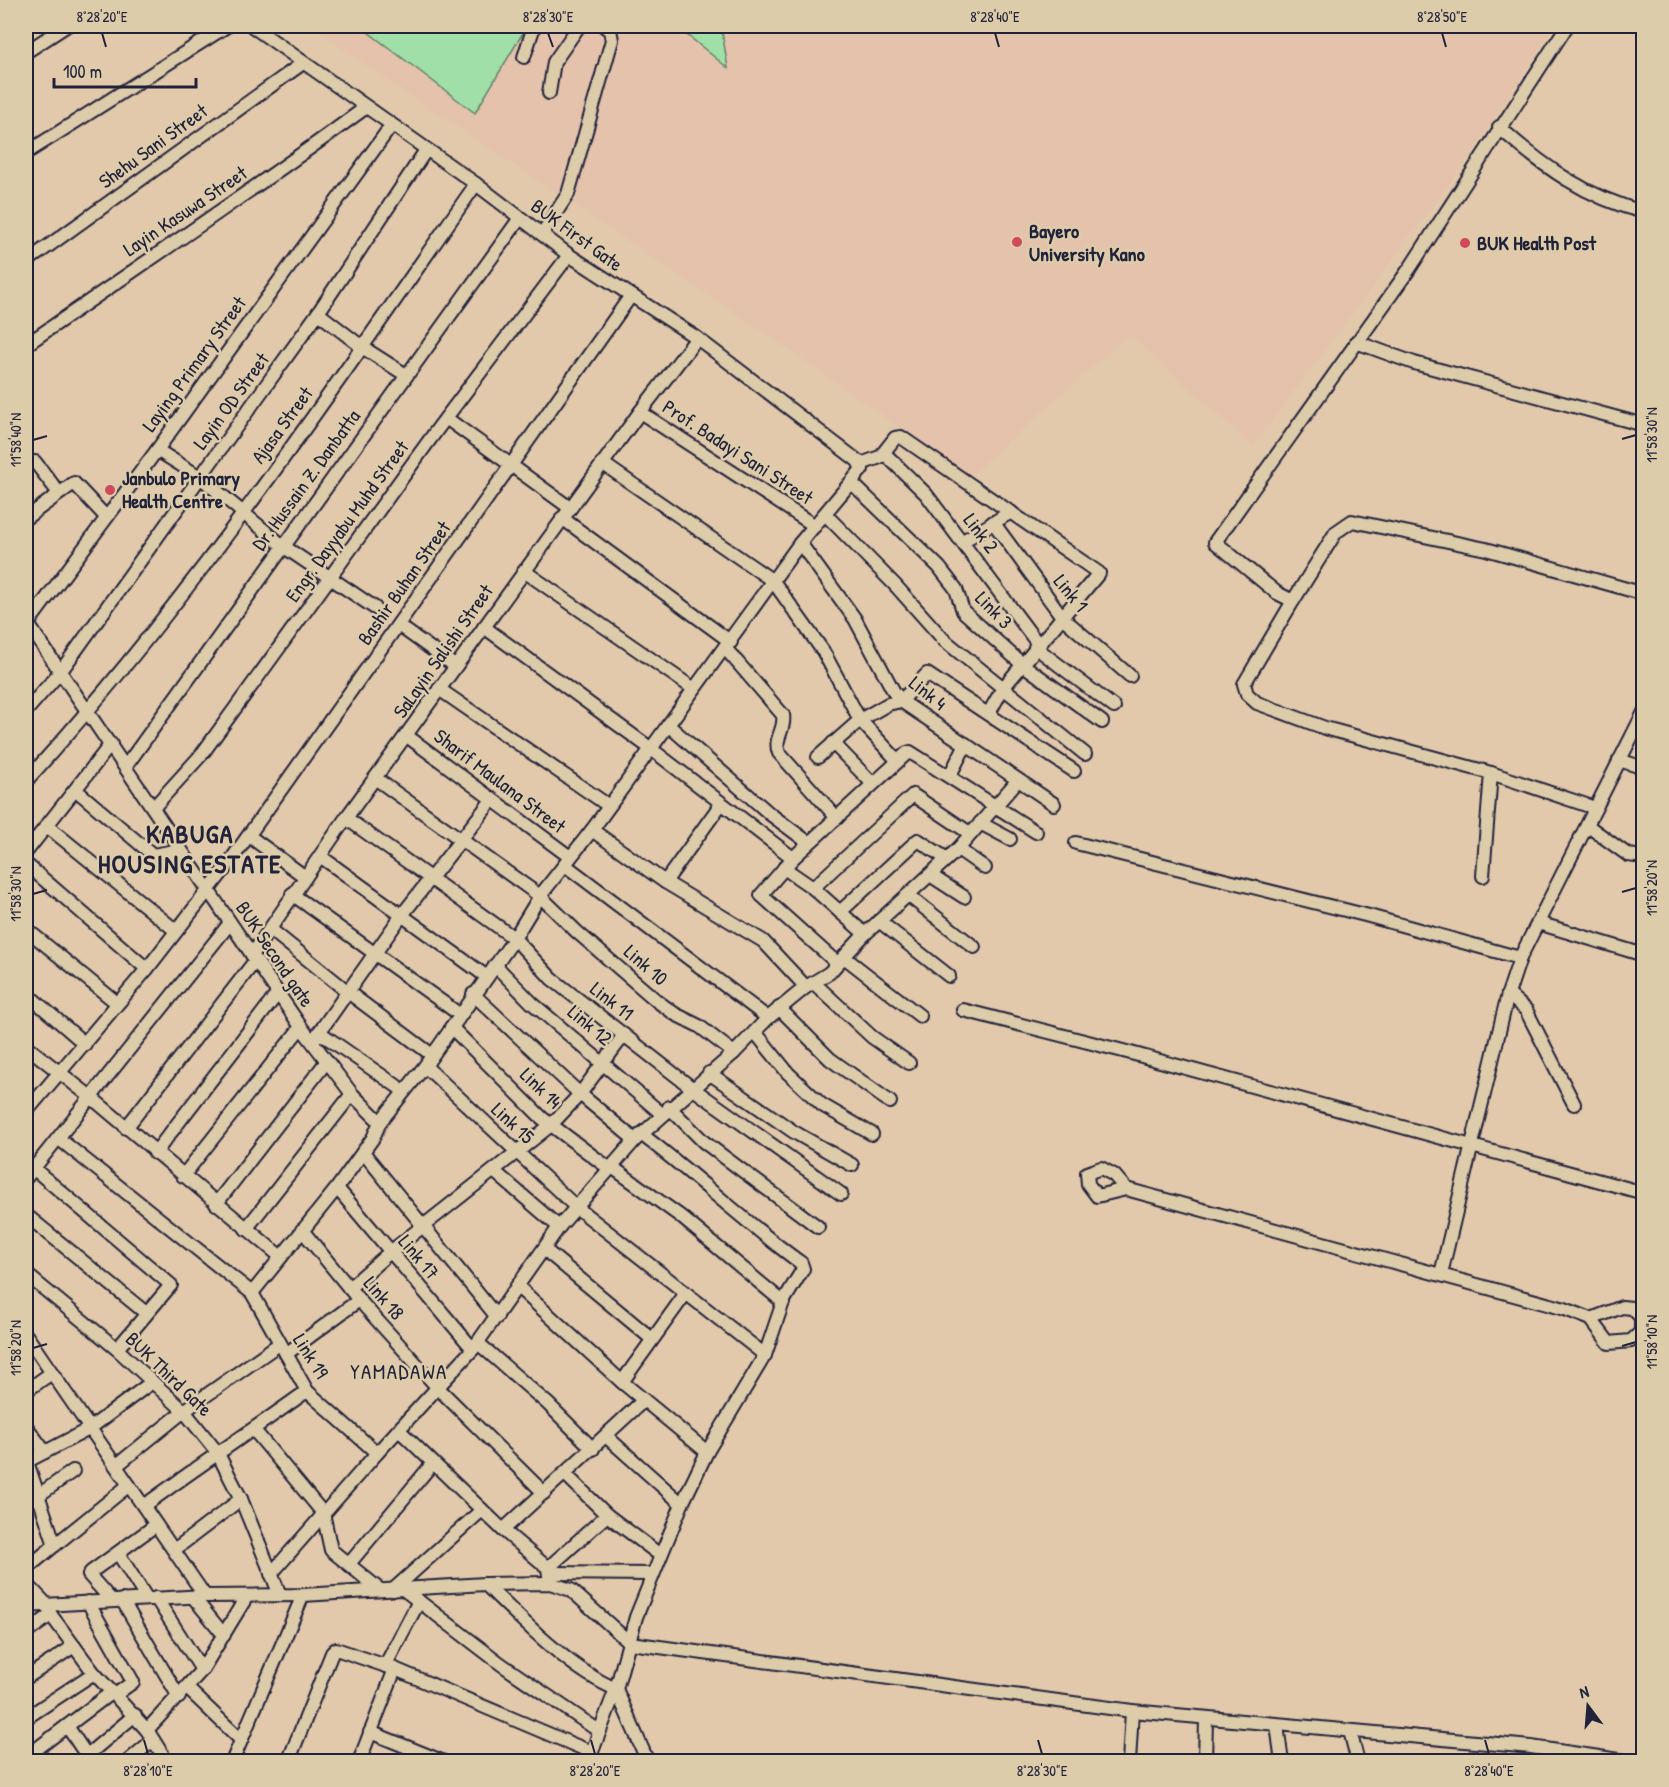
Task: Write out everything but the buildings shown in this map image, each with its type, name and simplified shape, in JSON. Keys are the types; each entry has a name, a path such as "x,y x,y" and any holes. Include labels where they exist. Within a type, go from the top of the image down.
{"street":[{"path":"26,52 66,26"},
{"path":"26,153 227,26"},
{"name":"BUK First Gate","path":"252,26 365,108 476,184 569,255 630,297 697,338 861,464"},
{"path":"524,57 534,26"},
{"path":"549,93 554,62 579,26"},
{"path":"542,234 568,194 612,40 610,30 604,26"},
{"path":"1293,601 1277,593 1215,542 1410,268 1499,127 1567,26"},
{"name":"Shehu Sani Street","path":"26,262 303,63"},
{"name":"Layin Kasuwa Street","path":"26,345 261,184 365,108"},
{"name":"Laying Primary Street","path":"26,624 157,450 391,126"},
{"path":"1499,127 1537,162 1590,193 1644,212"},
{"name":"Layin OD Street","path":"26,711 61,671 318,314 426,150"},
{"name":"Ajasa Street","path":"26,781 89,711 243,511 476,184"},
{"name":"Dr. Hussain Z. Danbatta","path":"126,766 520,218"},
{"name":"Engr. Dayyabu Muhd Street","path":"154,807 202,754 446,418 569,255"},
{"name":"Bashir Buhan Street","path":"26,1112 86,1044 147,969 249,836 630,297"},
{"path":"318,314 362,347 406,375"},
{"name":"SaLayin Salishi Street","path":"126,1128 254,958 292,894 345,818 640,412 697,338"},
{"path":"1356,342 1414,363 1644,425"},
{"name":"Prof. Badayi Sani Street","path":"640,412 814,526"},
{"path":"446,418 513,465 566,513 728,645 783,715 784,722 776,741 779,753 837,818"},
{"path":"58,1138 252,1293 337,1188 373,1138 380,1122 424,1066 487,977 540,896 592,830 800,543 852,483 861,469 861,464 884,453 895,438 901,437 1100,575 1036,646 1003,688 989,713"},
{"path":"157,450 200,477 283,546 375,608"},
{"name":"Link 2","path":"884,453 926,494 963,541 1036,646 1114,706"},
{"path":"26,462 31,460 35,462 59,493"},
{"path":"602,464 773,581 823,651 860,720 897,760"},
{"name":"Link 3","path":"852,483 939,567 956,589 963,611 1022,664 1102,722"},
{"path":"26,518 70,484 78,485 106,517"},
{"path":"963,541 1011,512"},
{"path":"825,514 895,585 944,640 1085,754"},
{"path":"1595,808 1491,772 1325,728 1251,699 1244,688 1246,679 1336,532 1352,521 1486,549 1644,594"},
{"name":"Link 1","path":"993,522 1063,618 1130,676"},
{"name":"Link 4","path":"800,543 855,619 894,692 902,701 1054,804"},
{"path":"524,571 694,690"},
{"name":"BUK Second gate","path":"26,624 89,711 301,1026 316,1037 327,1061 352,1094 380,1122"},
{"path":"398,625 455,666"},
{"path":"484,627 650,748 793,858"},
{"path":"818,757 860,720 888,704 902,701 927,674 1074,771"},
{"path":"439,688 609,806"},
{"path":"1440,1274 1508,994 1520,958 1644,712"},
{"path":"668,725 770,814 809,843"},
{"name":"Sharif Maulana Street","path":"406,736 492,800 768,1018"},
{"path":"833,743 873,784"},
{"path":"26,852 111,744"},
{"path":"950,775 966,744"},
{"path":"650,748 793,858"},
{"path":"920,1016 840,960 761,897 793,858 897,760 910,752 950,775 1036,832"},
{"path":"1619,760 1644,768"},
{"path":"1483,876 1491,772"},
{"name":"Link 10","path":"375,778 540,896 577,932 657,1001 675,1014 699,1026 734,1053"},
{"path":"272,1574 377,1453 475,1346 559,1227 638,1137 734,1053 779,1008 829,973 865,934 958,849 997,807 1018,780"},
{"path":"76,790 153,855 180,849"},
{"path":"813,888 913,795 970,834"},
{"path":"404,1091 316,1037 402,915 492,800"},
{"path":"665,882 721,804"},
{"name":"Link 11","path":"345,818 514,938 552,979 692,1088 841,1194"},
{"path":"980,823 1010,839"},
{"path":"47,826 175,930"},
{"path":"1588,826 1628,855 1644,857"},
{"path":"592,830 665,882 763,941 810,985 872,1037 909,1063"},
{"path":"249,836 304,876"},
{"path":"840,912 918,840 947,859"},
{"path":"1076,843 1369,916 1520,958"},
{"path":"958,849 985,868"},
{"path":"320,856 487,977"},
{"path":"26,864 147,969"},
{"path":"784,868 813,888 865,934"},
{"path":"930,875 964,897"},
{"path":"292,894 375,956 459,1014"},
{"path":"908,895 974,947"},
{"path":"879,921 949,976"},
{"path":"117,1349 170,1287 169,1283 29,1173 92,1098 230,923"},
{"path":"1538,923 1644,955"},
{"path":"26,929 117,1004"},
{"path":"270,929 348,992 432,1055"},
{"name":"Link 12","path":"495,965 532,1003 604,1062 704,1142 818,1227"},
{"path":"26,993 86,1044"},
{"path":"154,1153 279,993"},
{"path":"288,1761 333,1650 390,1667 590,1757 616,1689 652,1574 682,1504 707,1452 765,1355 783,1302 803,1269 801,1263 729,1207 689,1170 638,1137 580,1094 473,994"},
{"path":"1508,994 1526,1010 1574,1104"},
{"path":"779,1008 830,1059 890,1102"},
{"path":"963,1010 1138,1055 1644,1193"},
{"path":"183,1176 301,1026"},
{"name":"Link 14","path":"451,1027 551,1125 680,1216 783,1302"},
{"path":"755,1032 788,1073 822,1105 872,1134"},
{"path":"349,1288 389,1253 495,1172 551,1125 580,1094 624,1035"},
{"path":"26,1046 92,1098 154,1153 281,1257"},
{"path":"216,1204 327,1061"},
{"name":"Link 15","path":"424,1066 576,1207 765,1355"},
{"path":"709,1073 794,1132 852,1165"},
{"path":"246,1229 352,1094"},
{"path":"363,1152 497,1317"},
{"path":"495,1172 559,1227"},
{"name":"Link 17","path":"337,1188 389,1253 475,1346 548,1404 593,1449"},
{"path":"1126,1189 1440,1274 1591,1319"},
{"path":"26,1215 146,1313"},
{"name":"Link 18","path":"302,1230 359,1300 438,1388 544,1493"},
{"path":"544,1248 652,1339"},
{"name":"BUK Third Gate","path":"28,1279 117,1349 184,1411 217,1452 241,1499 280,1595"},
{"path":"518,1286 622,1382 707,1452"},
{"name":"Link 19","path":"252,1293 308,1391 377,1453"},
{"path":"622,1382 686,1293"},
{"path":"116,1466 184,1411 359,1300"},
{"path":"26,1335 50,1374 174,1550 224,1635"},
{"path":"26,1392 50,1374"},
{"path":"55,1545 26,1462 88,1429 152,1382"},
{"path":"144,1506 217,1452 254,1430 308,1391"},
{"path":"503,1530 607,1437 644,1400"},
{"path":"26,1426 45,1452"},
{"path":"254,1430 324,1513 331,1550 380,1590"},
{"path":"399,1430 549,1574 571,1590 630,1642 1131,1711 1350,1731 1633,1761"},
{"path":"607,1437 682,1504"},
{"path":"349,1564 433,1463"},
{"path":"26,1504 74,1471"},
{"path":"565,1474 607,1515 660,1556"},
{"path":"26,1569 129,1485"},
{"path":"174,1550 241,1499"},
{"path":"398,1589 482,1510"},
{"path":"549,1574 607,1515"},
{"path":"156,1525 89,1575 117,1600 183,1693 240,1739"},
{"path":"118,1553 202,1670"},
{"path":"26,1606 49,1610 88,1602 117,1600 303,1594 485,1584 549,1574 652,1574"},
{"path":"26,1583 49,1610 94,1673 135,1715 167,1761"},
{"path":"485,1584 548,1642 604,1684 616,1689 648,1761"},
{"path":"398,1589 419,1601 501,1664 599,1731"},
{"path":"231,1761 303,1594"},
{"path":"127,1761 202,1670 247,1596"},
{"path":"359,1761 390,1667 419,1601"},
{"path":"26,1756 133,1682 88,1602"},
{"path":"26,1633 49,1610"},
{"path":"26,1678 74,1646"},
{"path":"26,1718 94,1673"},
{"path":"1129,1761 1131,1711"},
{"path":"67,1726 86,1760 135,1715"},
{"path":"1205,1761 1206,1719"},
{"path":"1277,1725 1282,1761"},
{"path":"1350,1731 1358,1761"},
{"path":"370,1732 444,1761"}],"shaded area":[{"name":"Bayero University Kano","path":"312,26 1554,26 1472,153 1253,446 1129,334 969,476 763,331 389,81"}],"green space":[{"path":"360,26 527,26 475,113"},
{"path":"676,26 721,26 728,68"}],"place":[{"name":"Bayero University Kano","path":"1017,242"},
{"name":"BUK Health Post","path":"1465,243"},
{"name":"Janbulo Primary Health Centre","path":"110,490"}],"district":[{"name":"KABUGA HOUSING ESTATE","path":"190,849"},
{"name":"YAMADAWA","path":"399,1372"}]}
